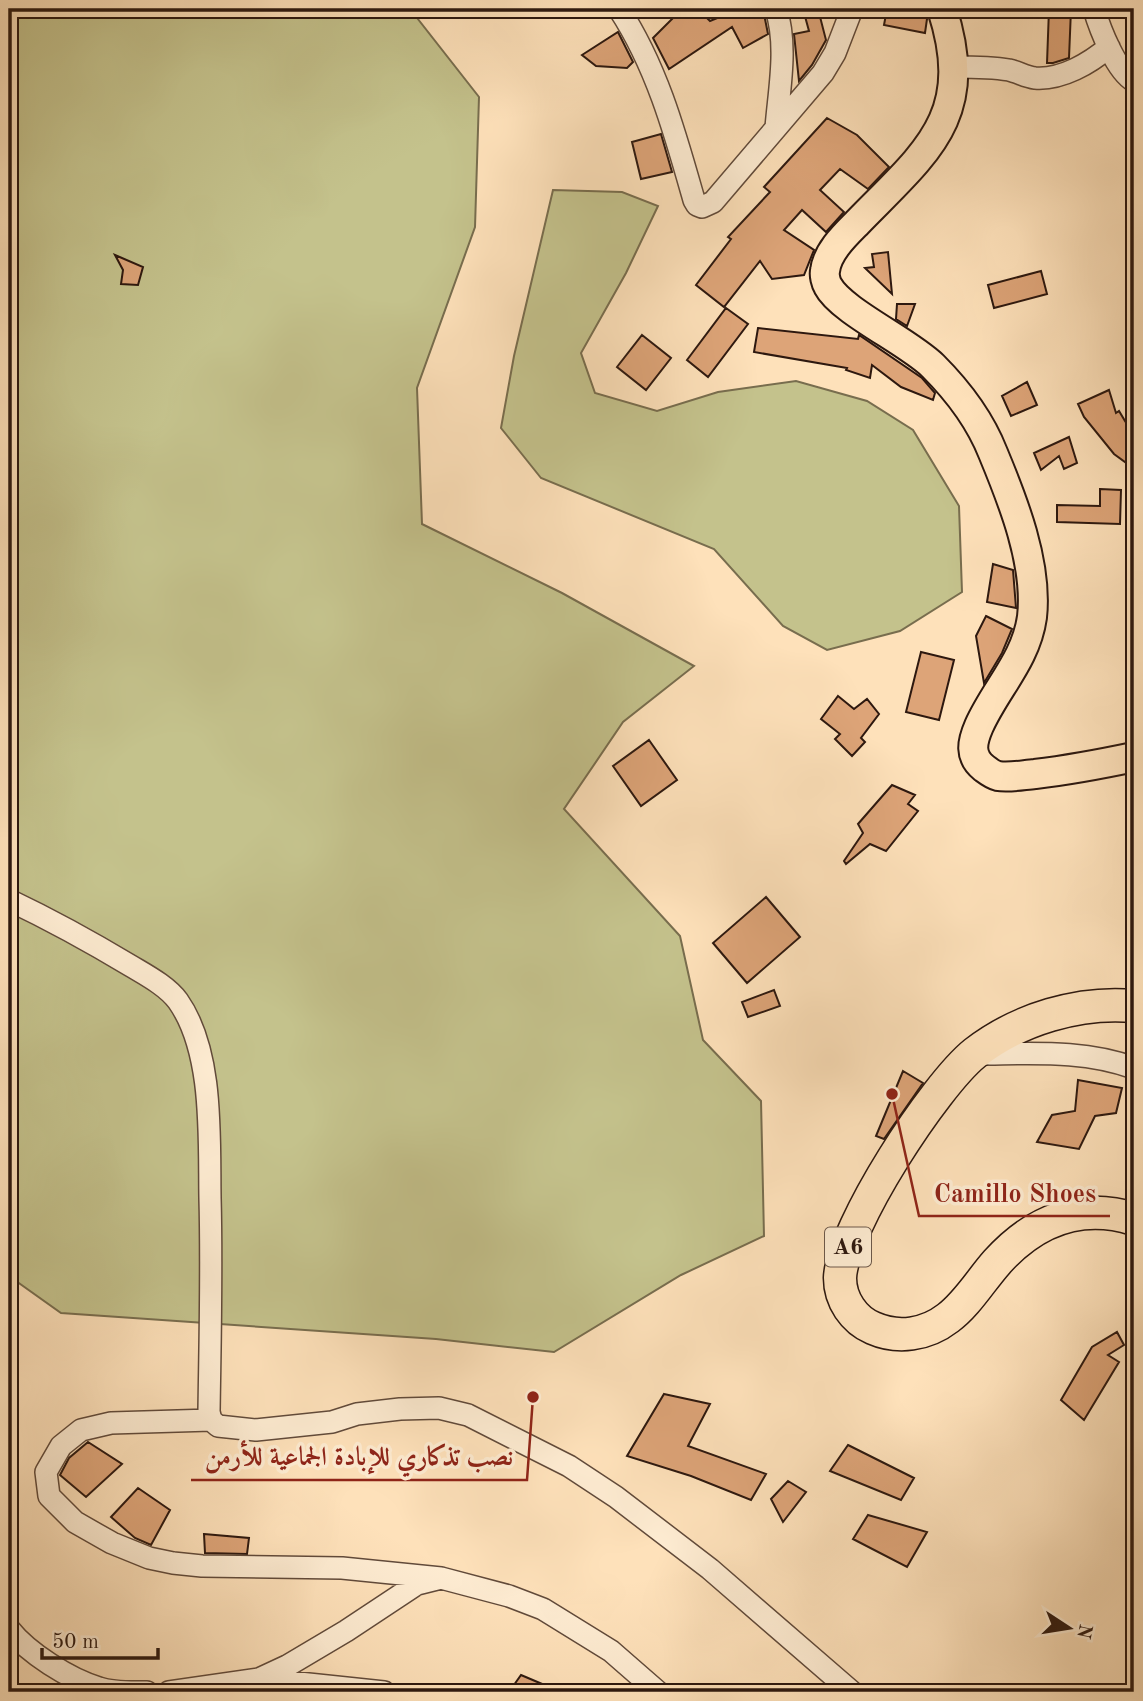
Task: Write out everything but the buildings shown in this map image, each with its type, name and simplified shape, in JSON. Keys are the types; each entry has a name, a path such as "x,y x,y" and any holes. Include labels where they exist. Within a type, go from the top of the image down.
{"highway":[{"name":"A6","path":"1134,1006 1104,1004 1054,1015 1009,1031 975,1054 937,1092 860,1217 845,1254 840,1279 845,1301 855,1317 869,1327 888,1335 913,1334 949,1318 999,1260 1042,1226 1060,1217 1090,1212 1118,1214 1134,1219"}],"main road":[{"path":"942,9 952,40 955,67 952,95 943,121 930,146 912,168 842,239 831,254 825,270 827,285 836,296 855,310 914,349 958,394 989,443 1018,518 1027,555 1032,616 1017,664 978,726 972,745 974,757 980,765 996,776 1082,768 1134,757"}],"street":[{"path":"619,9 637,36 664,99 697,205 702,207 713,202 823,73 841,40 852,9"},
{"path":"776,9 780,20 782,45 776,128"},
{"path":"1094,9 1124,75 1134,81"},
{"path":"955,67 984,67 1037,78 1048,77 1096,58 1109,47"},
{"path":"9,900 60,925 151,978 176,999 198,1045 209,1137 211,1420 218,1426 256,1430 332,1422 357,1414 400,1409 439,1408 468,1415 569,1466 616,1497 710,1569 852,1692"},
{"path":"975,1054 1078,1054 1112,1060 1134,1068"},
{"path":"211,1420 111,1423 81,1430 61,1446 46,1472 48,1496 75,1522 112,1543 149,1558 202,1566 342,1568 441,1578 509,1596 542,1609 611,1651 658,1692"},
{"path":"259,1679 346,1631 417,1584 441,1578"},
{"path":"9,1629 36,1654 100,1689 147,1692"},
{"path":"169,1692 259,1679 384,1692"}],"shaded area":[{"path":"9,9 410,9 479,97 475,227 417,388 422,524 562,593 694,666 623,722 564,809 680,936 703,1040 761,1101 764,1236 681,1275 554,1352 436,1339 61,1313 9,1276"},
{"path":"553,190 622,192 658,206 626,273 581,353 595,393 657,411 718,392 796,381 867,401 913,430 959,506 962,592 900,631 827,650 783,626 714,549 541,478 501,428 514,356"}],"place":[{"name":"Camillo Shoes","path":"892,1094"},
{"name":"نصب تذكاري للإبادة الجماعية للأرمن","path":"533,1397"}]}
